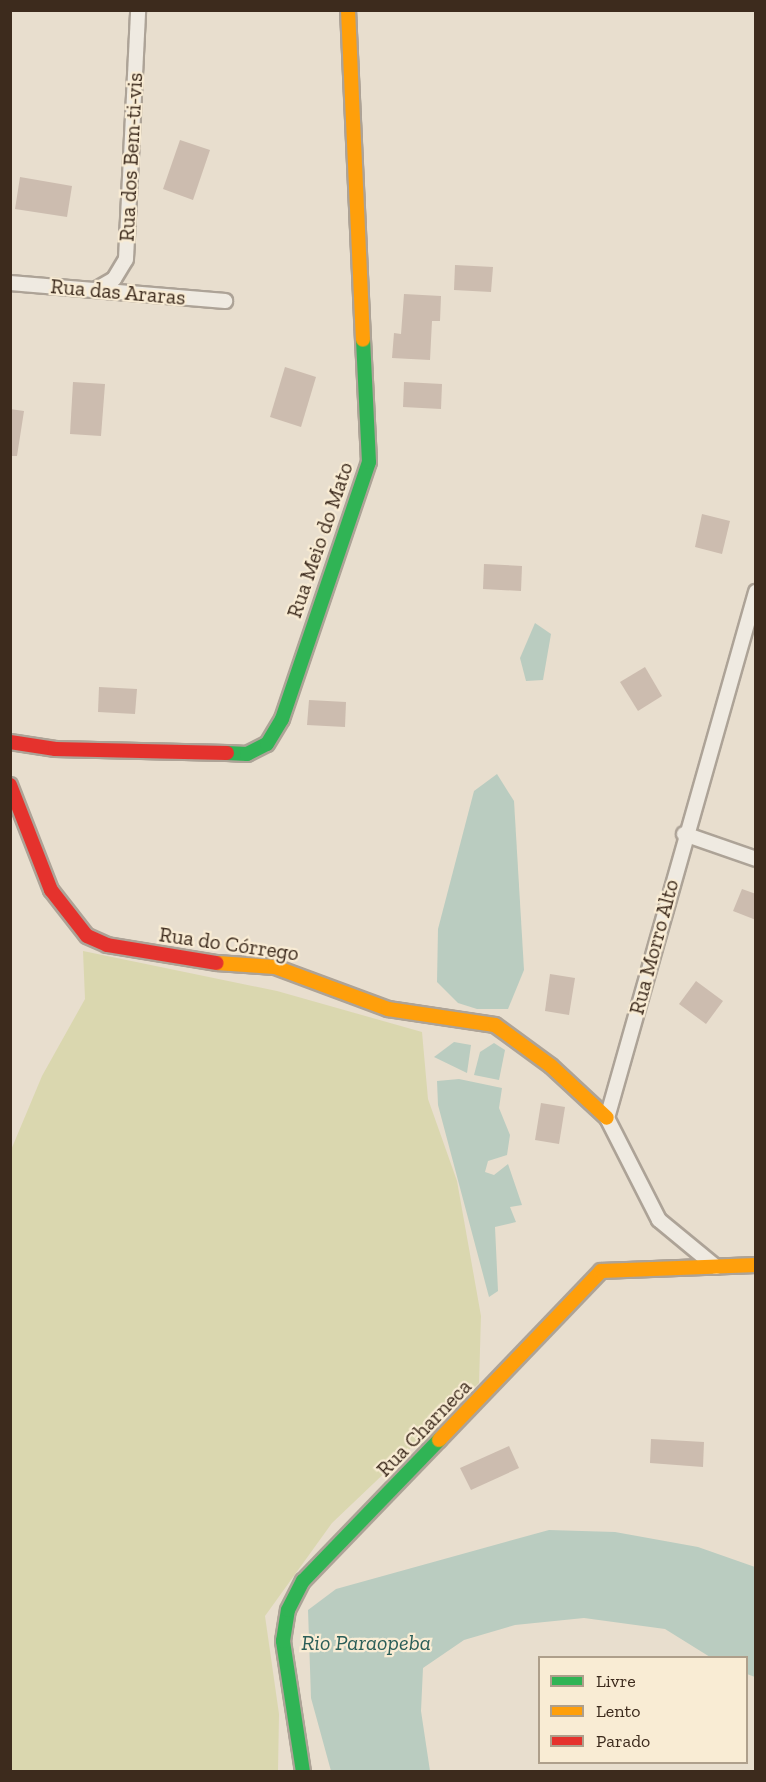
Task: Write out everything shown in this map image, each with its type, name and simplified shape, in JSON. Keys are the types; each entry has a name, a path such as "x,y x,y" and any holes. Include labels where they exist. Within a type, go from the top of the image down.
{"street":[{"name":"Rua dos Bem-ti-vis","path":"95,290 114,279 126,259 138,10"},
{"name":"Rua Meio do Mato","path":"10,742 55,749 247,754 267,744 282,719 369,462 348,10"},
{"name":"Rua das Araras","path":"10,283 225,301"},
{"name":"Rua Morro Alto","path":"607,1118 684,834 756,592"},
{"name":"Rua do Córrego","path":"10,785 51,890 87,936 107,945 175,959 276,967 388,1009 495,1025 551,1066 607,1118"},
{"path":"684,834 756,859"},
{"path":"607,1118 659,1220 718,1268"},
{"name":"Rua Charneca","path":"303,1772 283,1641 288,1610 303,1581 601,1271 718,1268 756,1264"}],"shaded area":[{"path":"83,951 277,991 422,1032 428,1099 457,1181 481,1316 479,1383 332,1523 265,1616 279,1714 278,1771 11,1771 11,1150 42,1076 85,999"}],"water":[{"path":"535,623 551,634 543,680 526,681 520,658"},
{"path":"497,774 514,801 524,970 508,1009 477,1009 458,1003 437,982 438,929 474,791"},
{"path":"454,1042 471,1045 467,1073 434,1057"},
{"path":"494,1043 505,1050 499,1080 474,1075 480,1052"},
{"path":"459,1079 502,1088 499,1108 510,1135 507,1155 488,1161 485,1172 494,1175 508,1164 522,1205 510,1207 516,1222 495,1227 498,1291 489,1297 438,1105 437,1081"},
{"name":"Rio Paraopeba","path":"549,1530 615,1532 698,1547 755,1567 755,1677 748,1674 748,1656 708,1656 665,1629 584,1618 515,1625 464,1640 423,1668 421,1711 430,1771 331,1771 311,1698 308,1610 336,1589"}],"building":[{"path":"180,140 210,150 193,200 163,189"},
{"path":"20,177 72,186 67,217 15,209"},
{"path":"455,265 493,267 491,292 454,290"},
{"path":"404,294 441,296 440,321 432,321 430,360 392,358 394,333 401,334"},
{"path":"285,367 316,377 301,427 270,417"},
{"path":"73,382 105,384 101,436 70,434"},
{"path":"404,382 442,384 441,409 403,407"},
{"path":"10,409 24,411 17,456 10,456"},
{"path":"702,514 730,521 722,554 695,547"},
{"path":"484,564 522,566 521,591 483,589"},
{"path":"645,667 662,696 638,711 620,682"},
{"path":"99,687 137,689 135,714 98,712"},
{"path":"309,700 346,702 345,727 307,725"},
{"path":"742,889 756,894 756,920 733,911"},
{"path":"550,974 575,978 569,1015 545,1011"},
{"path":"696,981 723,1001 706,1024 679,1004"},
{"path":"541,1103 565,1107 559,1144 535,1140"},
{"path":"651,1439 704,1442 703,1467 650,1463"},
{"path":"509,1446 519,1468 471,1490 460,1468"}],"traffic: fast":[{"path":"227,753 247,754 267,744 282,719 369,462 363,340"},
{"path":"303,1772 283,1641 288,1610 303,1581 439,1440"}],"traffic: slow":[{"path":"348,10 363,340"},
{"path":"217,963 275,967 388,1009 495,1025 551,1066 607,1118"},
{"path":"439,1440 601,1271 756,1265"}],"traffic: jam":[{"path":"10,742 55,749 227,753"},
{"path":"10,785 51,890 87,936 107,945 217,963"}]}
